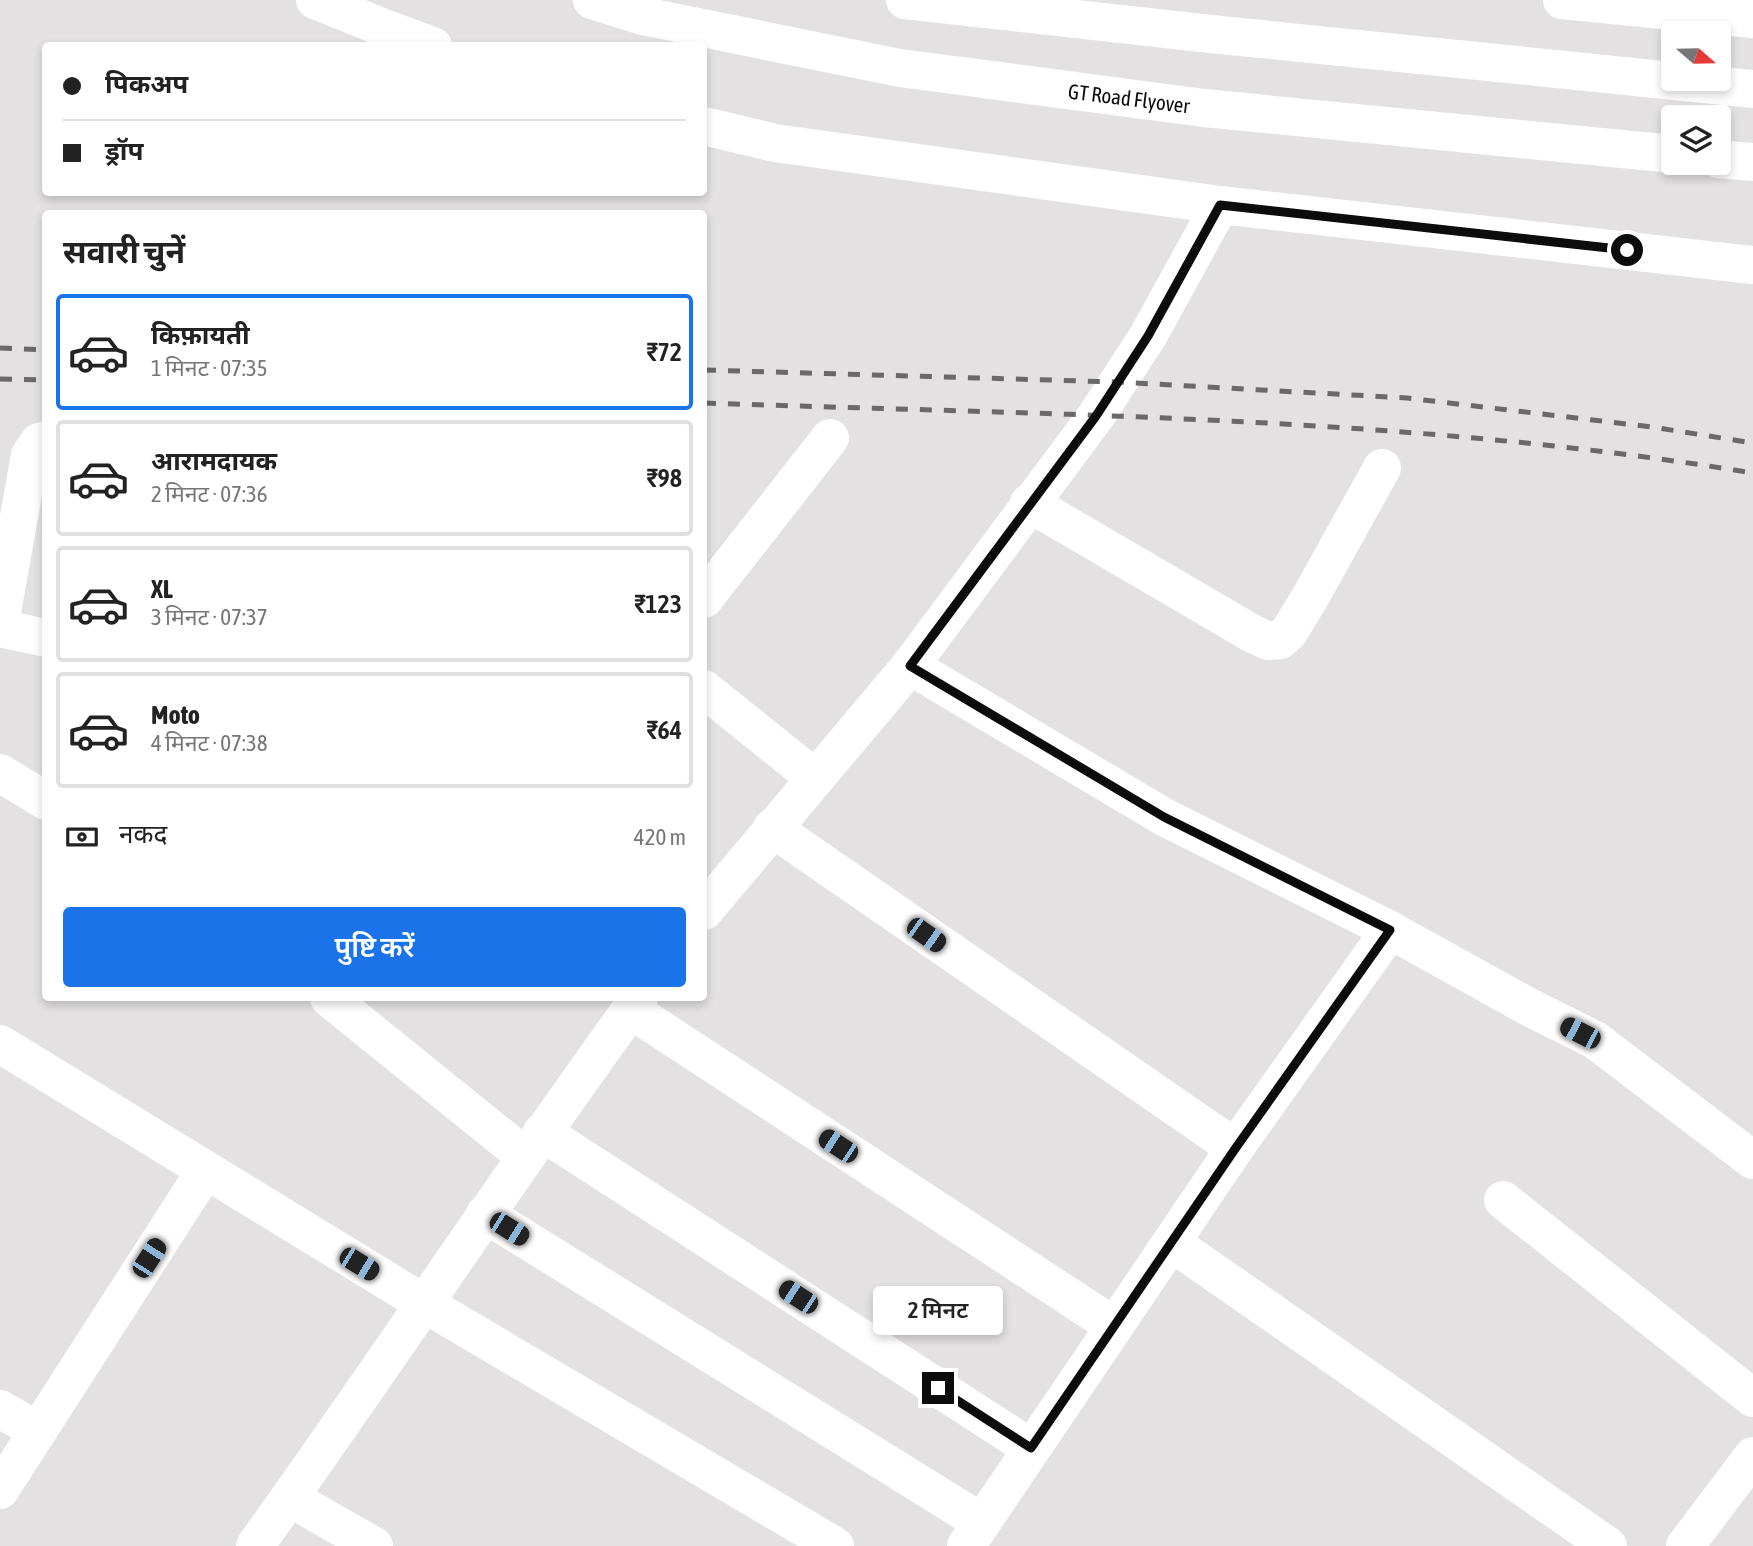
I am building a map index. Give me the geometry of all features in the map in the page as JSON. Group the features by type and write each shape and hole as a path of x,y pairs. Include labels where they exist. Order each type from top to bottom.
{"main road":[{"path":"316,0 421,42"},
{"name":"GT Road Flyover","path":"592,0 643,16 900,68 1203,108 1661,153"},
{"path":"905,0 1753,89"},
{"path":"1562,0 1753,19"},
{"path":"707,126 775,143 1220,205 1753,265"},
{"path":"1731,160 1753,162"},
{"path":"707,907 910,666 1096,416 1148,336 1220,205"},
{"path":"707,595 830,438"},
{"path":"0,623 30,455 38,442 42,441"},
{"path":"1030,503 1253,634 1269,641 1280,640 1289,632 1312,594 1382,468"},
{"path":"0,628 42,637"},
{"path":"910,666 1164,817 1390,930 1609,1049 1753,1160"},
{"path":"707,691 815,778"},
{"path":"0,773 42,799"},
{"path":"772,828 1235,1149"},
{"path":"485,1214 974,1534 1235,1149 1390,930"},
{"path":"334,1001 534,1144 1031,1448"},
{"path":"255,1546 534,1144 635,1004 1114,1326"},
{"path":"0,1044 425,1304 835,1546"},
{"path":"0,1490 205,1171"},
{"path":"1503,1200 1753,1398"},
{"path":"1172,1243 1608,1546"},
{"path":"0,1409 38,1431"},
{"path":"1685,1546 1753,1456"},
{"path":"290,1498 374,1546"}],"railway":[{"path":"0,348 42,350"},
{"path":"707,370 1117,382 1407,398 1652,427 1753,443"},
{"path":"0,379 42,380"},
{"path":"707,403 1098,415 1361,429 1623,454 1753,473"}],"route":[{"path":"938,1388 1031,1448 1235,1149 1390,930 1164,817 910,666 1096,416 1148,336 1220,205 1627,250"}]}
